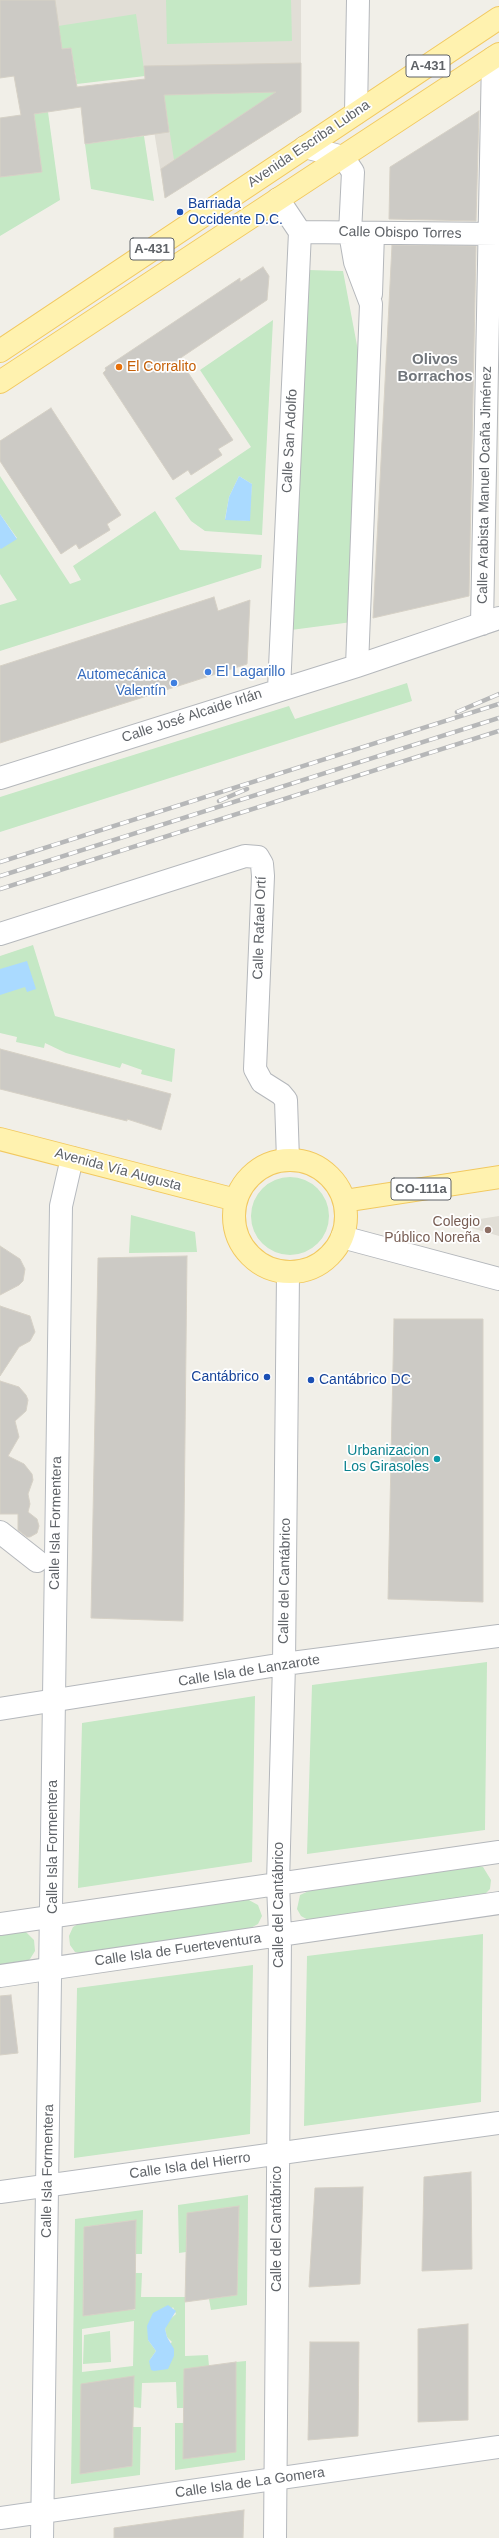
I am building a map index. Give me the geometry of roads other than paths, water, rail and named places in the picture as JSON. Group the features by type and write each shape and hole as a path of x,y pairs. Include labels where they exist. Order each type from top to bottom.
{"main road":[{"name":"Avenida Escriba Lubna","path":"0,351 499,18"},
{"name":"Avenida Escriba Lubna","path":"0,382 496,56"},
{"name":"Avenida Vía Augusta","path":"0,1139 236,1200"},
{"path":"288,1160 306,1163 323,1171 336,1184 344,1201 346,1219 342,1237 336,1249 321,1263 302,1271 288,1272 271,1269 256,1262 244,1249 236,1234 233,1217 236,1200 243,1185 255,1172 270,1164 288,1160"},
{"name":"CO-111a","path":"344,1201 499,1177"}],"street":[{"path":"356,113 358,0"},
{"name":"Calle Arabista Manuel Ocaña Jiménez","path":"490,621 496,56"},
{"path":"305,147 343,157 353,172 350,233 355,262 371,304"},
{"path":"278,200 300,232"},
{"name":"Calle Obispo Torres","path":"300,232 494,234"},
{"name":"Calle San Adolfo","path":"279,689 300,232"},
{"path":"357,666 373,233"},
{"name":"Calle José Alcaide Irlán","path":"0,778 279,689 357,666 490,621"},
{"name":"Calle Rafael Ortí","path":"0,934 245,856 258,857 262,864 263,876 255,1069 262,1082 281,1094 286,1100 288,1160"},
{"name":"Calle Isla Formentera","path":"42,2538 52,1968 54,1702 62,1206 72,1158"},
{"path":"342,1237 499,1278"},
{"name":"Calle del Cantábrico","path":"275,2538 280,1935 278,1883 284,1664 288,1272"},
{"path":"0,1532 37,1561"},
{"name":"Calle Isla de Lanzarote","path":"0,1709 54,1702 284,1664 499,1636"},
{"path":"0,1924 499,1852"},
{"name":"Calle Isla de Fuerteventura","path":"0,1976 499,1903"},
{"name":"Calle Isla del Hierro","path":"0,2192 499,2123"},
{"name":"Calle Isla de La Gomera","path":"0,2518 499,2447"}],"water":[{"path":"239,476 252,484 250,521 225,520 229,497"},
{"path":"0,514 17,539 1,549 0,548"},
{"path":"27,961 36,989 27,992 25,987 0,995 0,969"},
{"path":"168,2305 176,2311 165,2329 167,2337 174,2349 174,2356 168,2369 154,2371 151,2370 149,2361 156,2351 148,2340 147,2326 153,2313"}],"railway":[{"path":"457,712 499,694"},
{"path":"0,862 499,704"},
{"path":"0,876 499,718"},
{"path":"0,889 499,731"},
{"path":"219,801 247,789"}],"place":[{"name":"Barriada Occidente D.C.","path":"180,212"},
{"name":"El Corralito","path":"119,367"},
{"name":"El Lagarillo","path":"208,672"},
{"name":"Automecánica Valentín","path":"174,683"},
{"name":"Colegio Público Noreña","path":"488,1230"},
{"name":"Cantábrico","path":"267,1377"},
{"name":"Cantábrico DC","path":"311,1380"},
{"name":"Urbanizacion Los Girasoles","path":"437,1459"}],"district":[{"name":"Olivos Borrachos","path":"435,368"}]}
